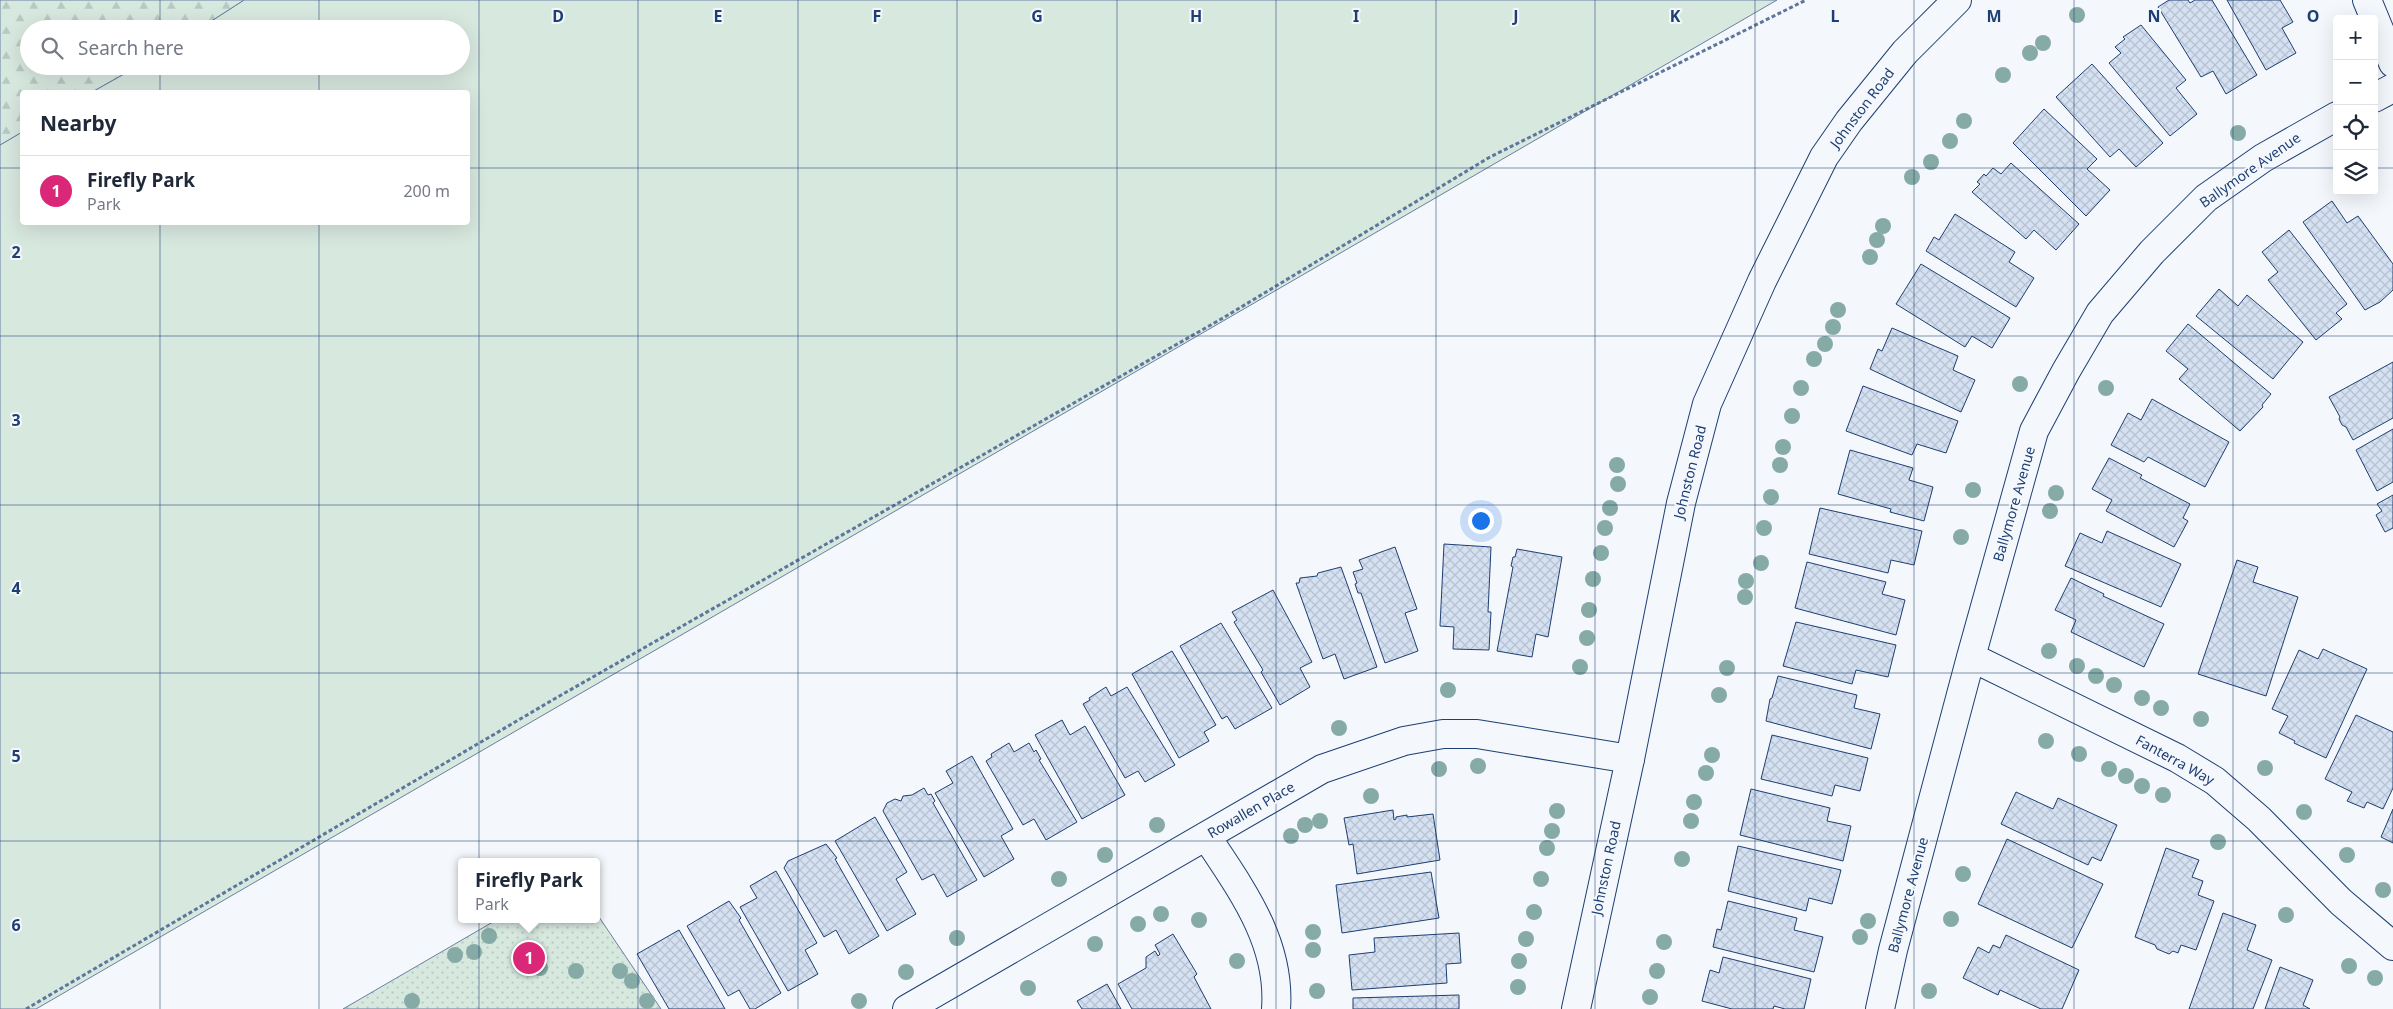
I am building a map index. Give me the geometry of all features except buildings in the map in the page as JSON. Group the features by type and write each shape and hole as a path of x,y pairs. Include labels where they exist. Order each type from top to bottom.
{"street":[{"name":"Johnston Road","path":"1576,1009 1630,759 1681,502 1707,404 1762,281 1824,157 1849,121 1905,52 1957,0"},
{"path":"2367,0 2393,63"},
{"path":"2378,96 2393,88"},
{"name":"Ballymore Avenue","path":"1880,1009 1893,950 2034,431 2066,371 2100,314 2152,252 2206,198 2263,158 2333,118"},
{"name":"Fanterra Way","path":"1971,658 2177,758 2215,781 2259,819 2341,902 2393,946"},
{"name":"Rowallen Place","path":"907,1009 1322,769 1404,741 1433,736 1477,734 1630,759"},
{"path":"1206,836 1255,912 1270,948 1277,998 1276,1009"}],"path":[{"path":"26,1009 556,698 1223,318 1490,157 1806,0"}],"green space":[{"path":"0,0 244,0 213,20 20,20 20,75 122,75 96,90 20,90 20,133 0,145"},
{"path":"244,0 1777,0 36,1009 0,1009 0,145 20,133 20,225 470,225 470,90 96,90 122,75 470,75 470,20 213,20"},
{"path":"600,918 661,1009 343,1009 491,923 600,923"}],"place":[{"name":"Firefly Park","path":"529,958"}]}
